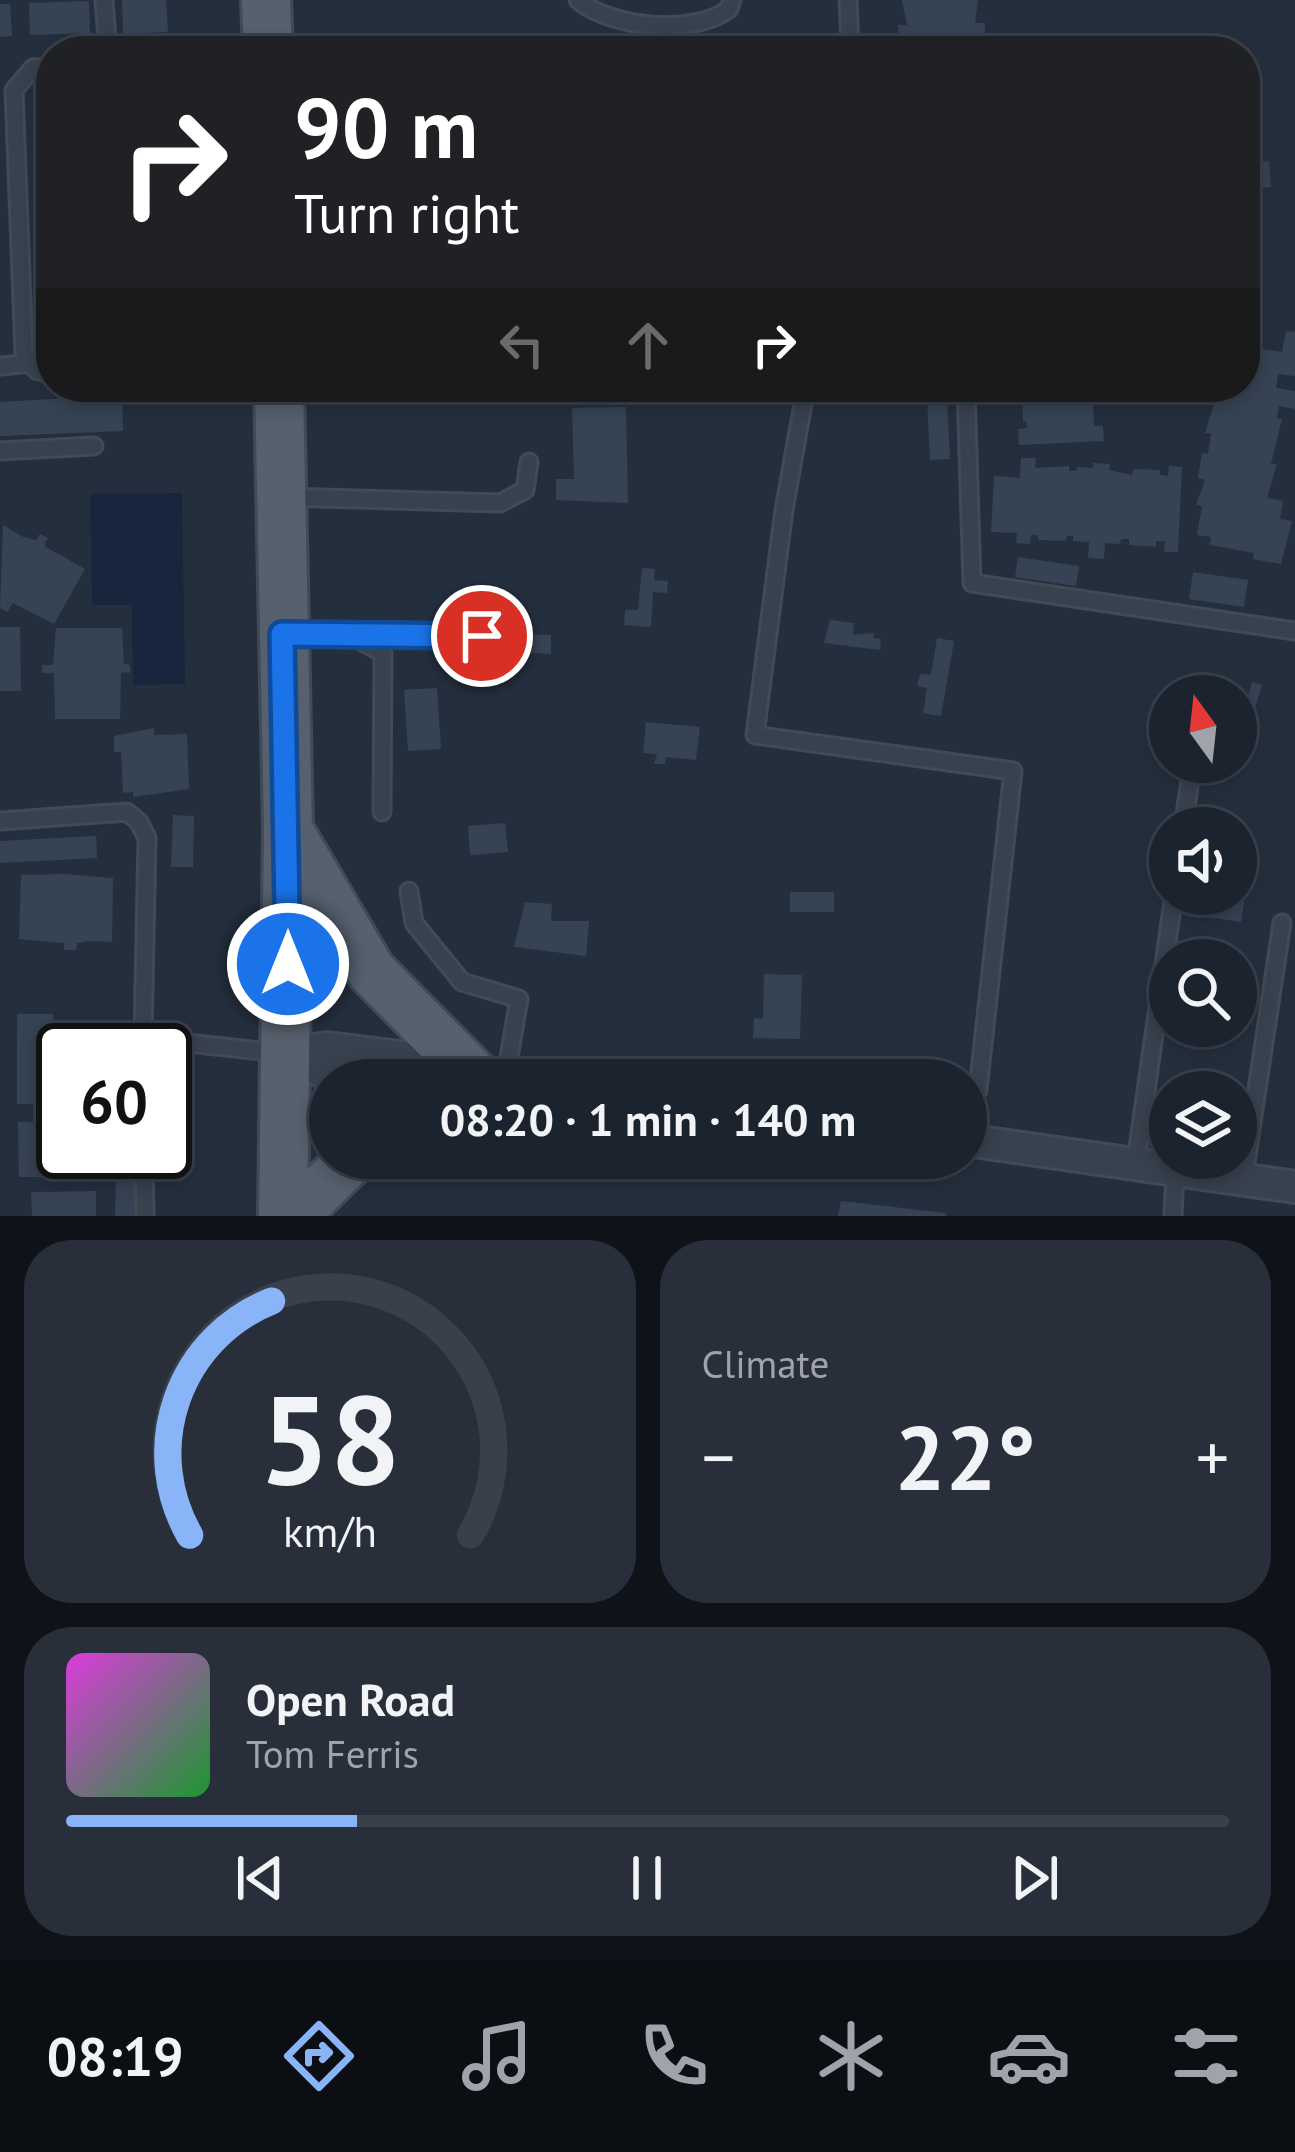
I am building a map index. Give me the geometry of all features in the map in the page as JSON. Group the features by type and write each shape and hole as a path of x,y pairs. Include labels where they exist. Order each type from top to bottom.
{"main road":[{"path":"266,0 267,36"},
{"path":"279,402 288,830 284,1216"},
{"path":"288,830 370,970 457,1059"},
{"path":"294,1216 332,1179"}],"street":[{"path":"288,1054 327,1048 410,1059"},
{"path":"288,1054 309,1065"},
{"path":"987,1143 1149,1164"},
{"path":"1257,1179 1295,1187"}],"lane":[{"path":"104,0 107,36"},
{"path":"578,0 610,19 699,26 728,9 732,0"},
{"path":"848,0 850,36"},
{"path":"36,68 14,90 24,354 36,366"},
{"path":"0,366 31,363"},
{"path":"803,402 754,735 1013,771 980,1059"},
{"path":"966,402 972,583 1295,631"},
{"path":"0,451 94,446"},
{"path":"281,497 500,503 525,490 529,462"},
{"path":"282,634 482,636"},
{"path":"353,637 383,653 382,812"},
{"path":"0,821 127,812 139,822 147,838 143,1023"},
{"path":"409,890 414,923 462,982 519,999 509,1059"},
{"path":"1136,1162 1171,915"},
{"path":"1257,1089 1282,923"},
{"path":"192,1047 288,1054"},
{"path":"145,1179 146,1216"},
{"path":"1173,1216 1175,1179"}],"water":[{"path":"182,493 185,684 133,685 132,605 92,605 90,494"}],"building":[{"path":"122,0 166,0 168,32 123,34"},
{"path":"902,0 978,0 975,23 985,23 985,36 899,36 898,25 907,25"},
{"path":"89,1 90,33 30,35 29,3"},
{"path":"0,4 10,4 12,36 0,37"},
{"path":"1269,161 1271,187 1260,188 1260,162"},
{"path":"1286,331 1295,332 1295,376 1278,374 1276,388 1295,391 1295,409 1279,406 1277,418 1282,419 1271,464 1277,464 1267,498 1283,501 1280,519 1292,521 1281,564 1253,559 1254,553 1210,545 1211,537 1197,535 1202,506 1196,505 1205,480 1198,478 1202,453 1208,454 1211,433 1205,433 1214,402 1260,402 1260,348 1282,352"},
{"path":"0,402 122,402 123,431 0,436"},
{"path":"927,402 947,402 950,459 930,460"},
{"path":"1022,402 1093,402 1094,426 1103,426 1104,441 1019,445 1018,429 1027,428"},
{"path":"626,407 628,503 556,500 556,479 574,479 572,408"},
{"path":"1021,458 1036,458 1035,468 1069,466 1069,471 1077,471 1077,467 1093,468 1093,463 1110,464 1109,470 1132,475 1133,469 1160,470 1160,475 1168,476 1169,466 1182,467 1178,552 1164,552 1165,541 1156,541 1156,547 1129,545 1129,539 1121,539 1120,544 1105,543 1104,559 1088,558 1089,542 1073,541 1073,536 1066,541 1038,540 1038,535 1031,535 1030,544 1016,543 1017,533 991,532 994,476 1020,478"},
{"path":"3,525 23,537 36,540 40,534 48,538 44,546 85,569 54,624 13,603 7,612 0,608"},
{"path":"1018,557 1079,566 1076,586 1015,577"},
{"path":"642,568 655,569 654,580 668,581 667,593 653,592 651,627 624,625 625,610 638,610"},
{"path":"1193,572 1248,580 1244,607 1189,599"},
{"path":"830,620 854,623 853,635 874,633 873,638 881,639 880,650 824,643"},
{"path":"0,627 20,627 21,691 0,691"},
{"path":"56,628 122,628 124,664 130,665 130,673 121,672 120,719 55,719 54,673 42,673 42,665 53,665"},
{"path":"528,634 551,635 551,654 527,653"},
{"path":"937,638 954,641 941,716 923,713 927,688 917,686 920,674 931,675"},
{"path":"437,688 441,749 408,751 404,690"},
{"path":"646,722 700,727 696,760 666,757 665,764 654,764 657,754 643,753"},
{"path":"154,728 154,735 187,734 189,789 133,797 133,792 123,793 121,752 114,752 114,736"},
{"path":"173,815 194,816 193,867 171,867"},
{"path":"505,823 508,852 470,855 468,826"},
{"path":"96,836 97,858 0,863 0,841"},
{"path":"21,875 113,878 112,942 88,941 77,943 76,950 64,950 64,943 19,939"},
{"path":"790,892 834,892 834,912 790,912"},
{"path":"525,902 552,904 551,921 589,921 586,956 514,947"},
{"path":"1207,915 1242,915 1241,922"},
{"path":"764,974 802,975 800,1039 753,1038 754,1018 763,1019"},
{"path":"17,1014 53,1014 53,1023 36,1023 36,1104 17,1104"},
{"path":"18,1122 36,1122 36,1177 19,1177"},
{"path":"116,1179 137,1179 136,1216 115,1216"},
{"path":"96,1191 96,1216 32,1216 31,1192"},
{"path":"841,1201 946,1213 946,1216 838,1216"}],"route":[{"path":"288,964 282,634 482,636"}]}
